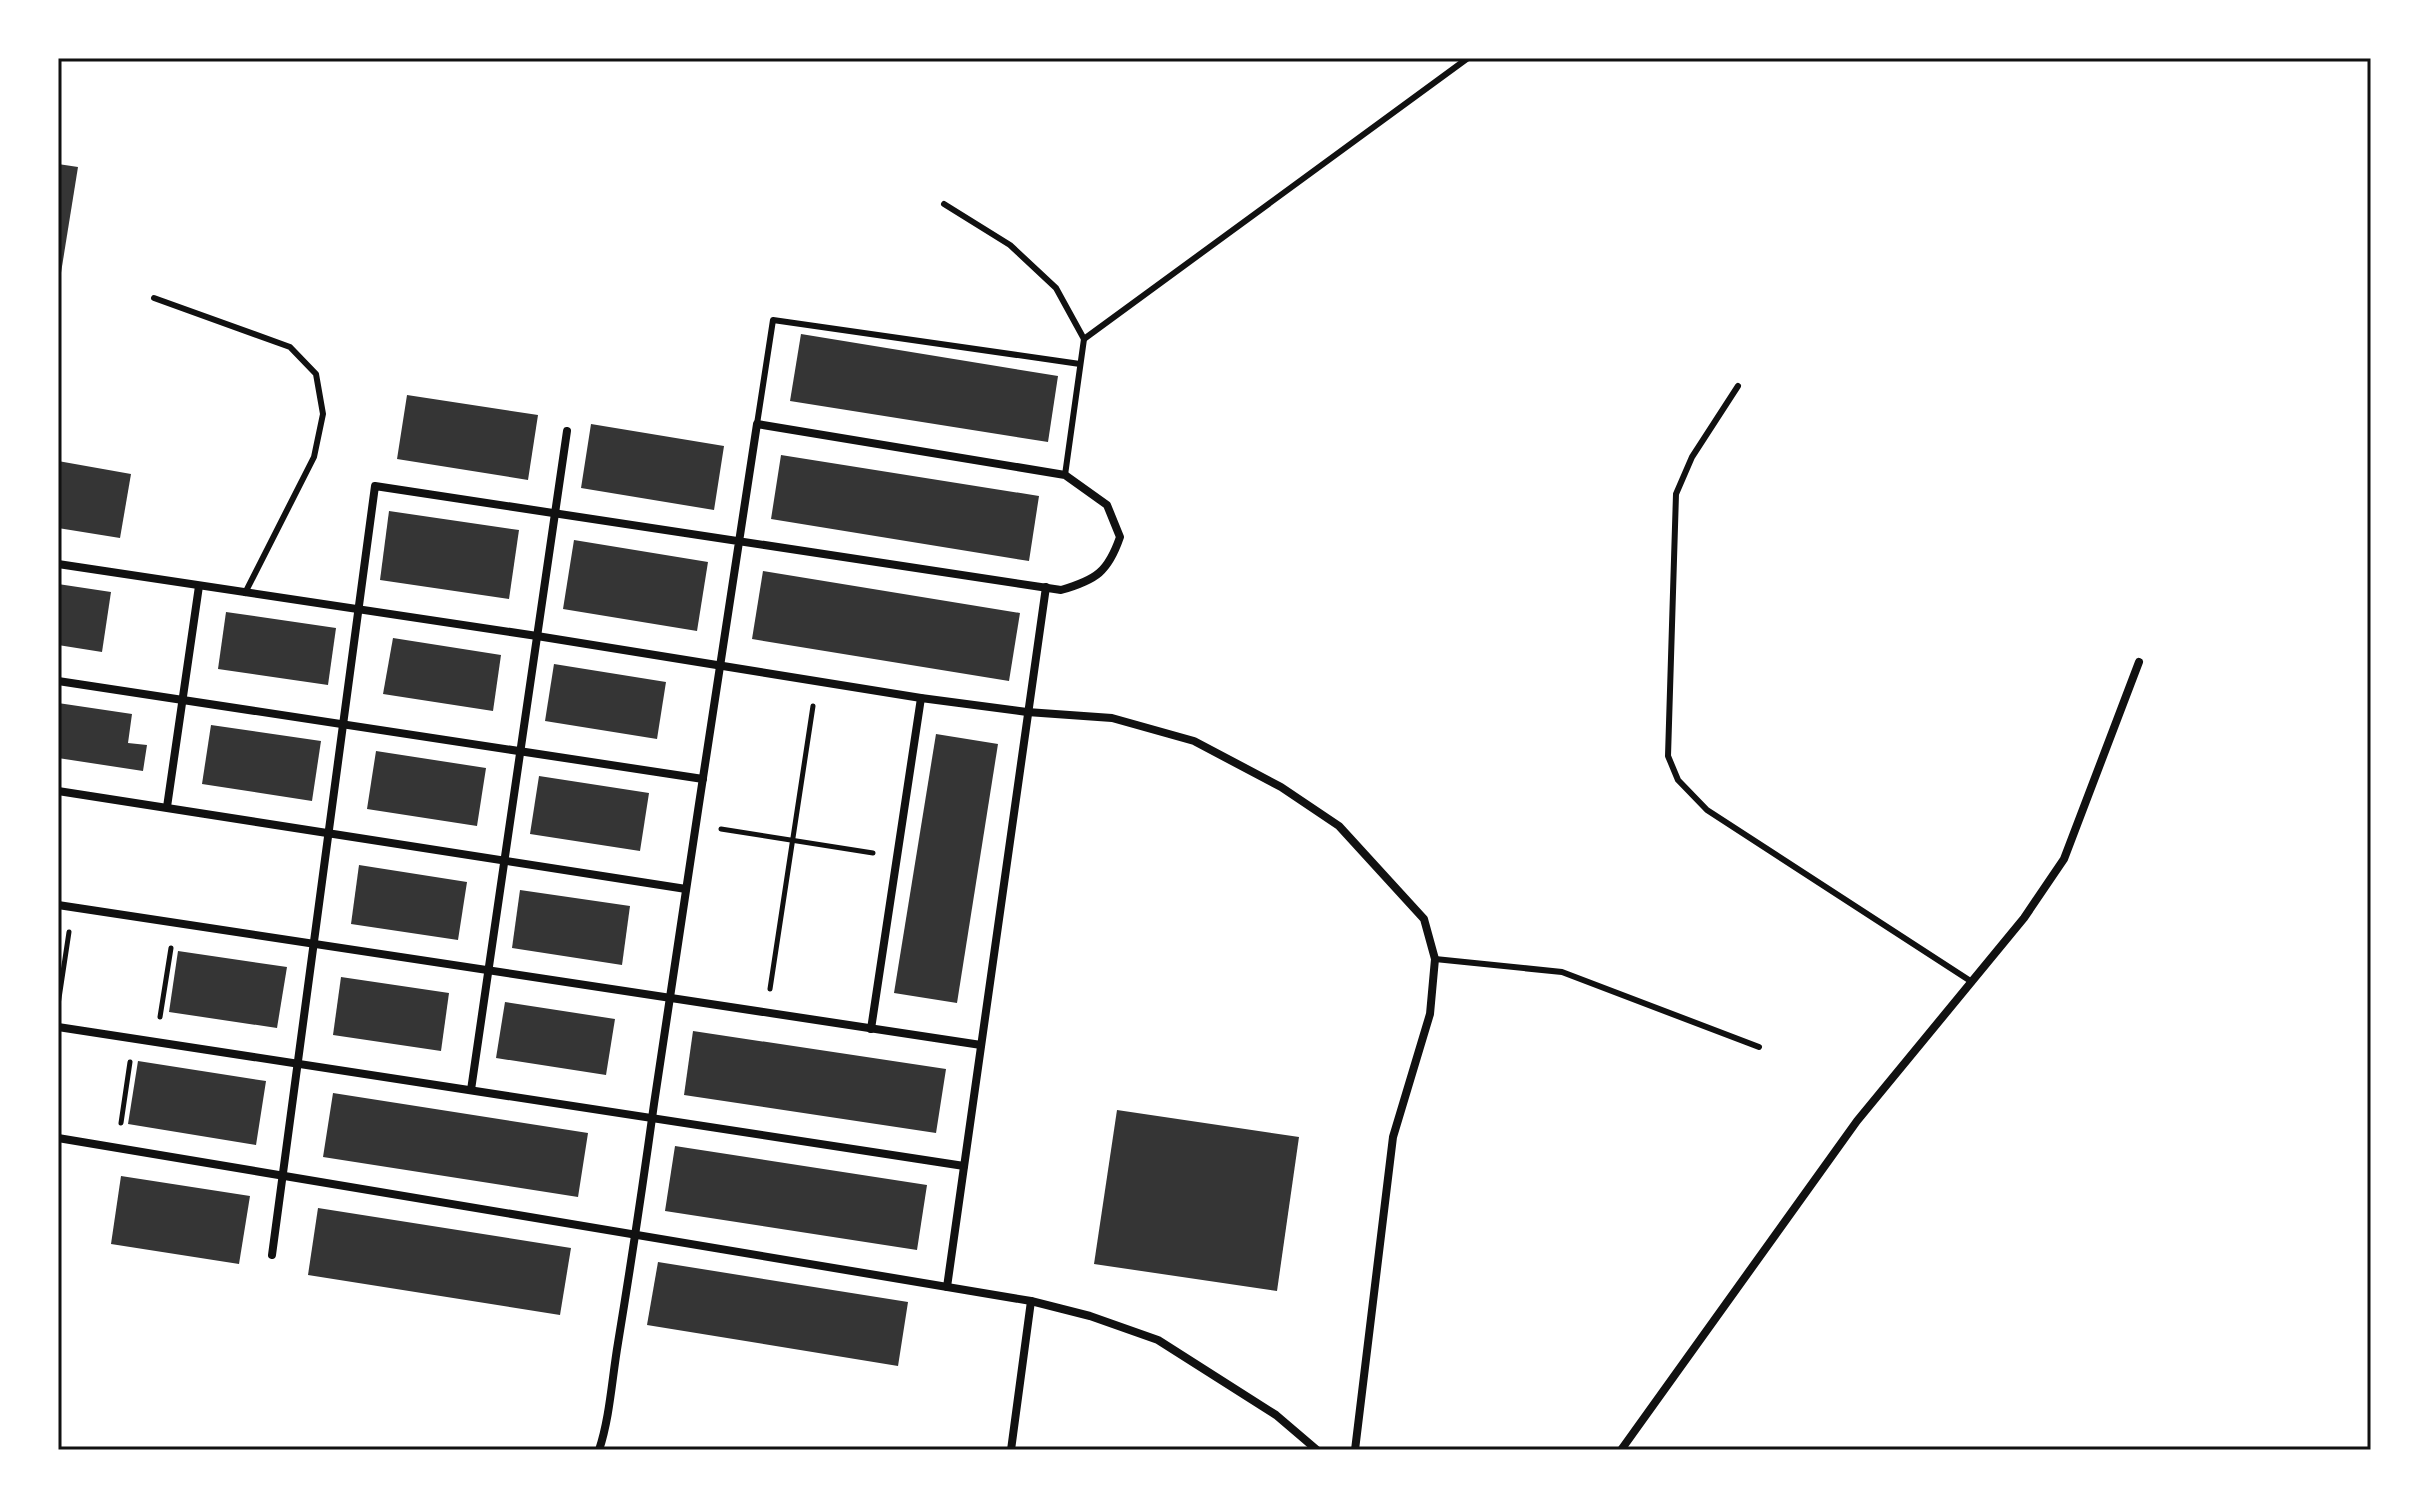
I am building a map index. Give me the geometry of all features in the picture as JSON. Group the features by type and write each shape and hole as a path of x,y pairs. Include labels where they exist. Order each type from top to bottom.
{"street":[{"path":"272,1255 375,486 555,512 739,542 1061,590 1090,582 1112,560 1120,537 1107,505 1065,475 757,424 739,542 696,825 669,999 635,1234 599,1450"},
{"path":"471,1090 567,431"},
{"path":"58,564 921,698 1027,712 1112,718 1194,741 1281,787 1339,826 1424,919 1435,959 1430,1014 1393,1137 1355,1450"},
{"path":"167,807 199,586"},
{"path":"947,1287 1046,587"},
{"path":"1621,1450 1857,1121 2024,918 2064,859 2139,662"},
{"path":"58,681 703,779"},
{"path":"871,1029 921,698"},
{"path":"58,791 686,889"},
{"path":"58,905 981,1045"},
{"path":"58,1027 964,1166"},
{"path":"58,1138 1031,1301 1090,1316 1158,1340 1276,1415 1317,1450"},
{"path":"1011,1450 1031,1301"}],"lane":[{"path":"1084,339 1468,58"},
{"path":"944,204 1010,245 1056,288 1084,339 1065,475"},
{"path":"154,298 290,347 316,374 323,414 314,457 245,593"},
{"path":"757,424 773,320 1080,364"},
{"path":"1738,386 1692,457 1676,494 1668,756 1678,780 1707,810 1972,982"},
{"path":"1435,959 1562,972 1759,1047"}],"path":[{"path":"766,1013 817,681"},
{"path":"696,825 897,856"},
{"path":"58,1007 73,907"},
{"path":"156,1042 175,922"},
{"path":"117,1148 134,1038"}],"building":[{"path":"58,164 78,167 60,279 58,279"},
{"path":"801,334 1058,376 1048,442 790,401"},
{"path":"407,395 538,415 528,480 397,459"},
{"path":"591,424 724,446 714,510 581,488"},
{"path":"781,455 1039,496 1029,561 771,519"},
{"path":"58,461 131,474 120,538 58,528"},
{"path":"389,511 519,530 509,599 380,580"},
{"path":"574,540 708,562 697,631 563,609"},
{"path":"763,571 1020,613 1009,681 752,639"},
{"path":"58,584 111,592 102,652 58,645"},
{"path":"226,612 336,628 328,685 218,669"},
{"path":"393,638 501,655 493,711 383,694"},
{"path":"554,664 666,682 657,739 545,721"},
{"path":"58,703 132,714 128,743 147,745 143,771 58,758"},
{"path":"211,725 321,741 312,801 202,784"},
{"path":"936,734 998,744 957,1003 894,993"},
{"path":"376,751 486,768 477,826 367,809"},
{"path":"539,776 649,793 640,851 530,834"},
{"path":"359,865 467,882 458,940 351,924"},
{"path":"520,890 630,906 622,965 512,948"},
{"path":"178,951 287,967 277,1028 169,1012"},
{"path":"341,977 449,993 441,1051 333,1035"},
{"path":"505,1002 615,1019 606,1075 496,1058"},
{"path":"693,1031 946,1069 936,1133 684,1095"},
{"path":"138,1061 266,1081 256,1145 128,1124"},
{"path":"333,1093 588,1133 578,1197 323,1157"},
{"path":"1117,1110 1299,1137 1277,1291 1094,1264"},
{"path":"675,1146 927,1185 917,1250 665,1211"},
{"path":"121,1176 250,1196 239,1264 111,1244"},
{"path":"318,1208 571,1248 560,1315 308,1275"},
{"path":"658,1262 908,1302 898,1366 647,1325"}]}
